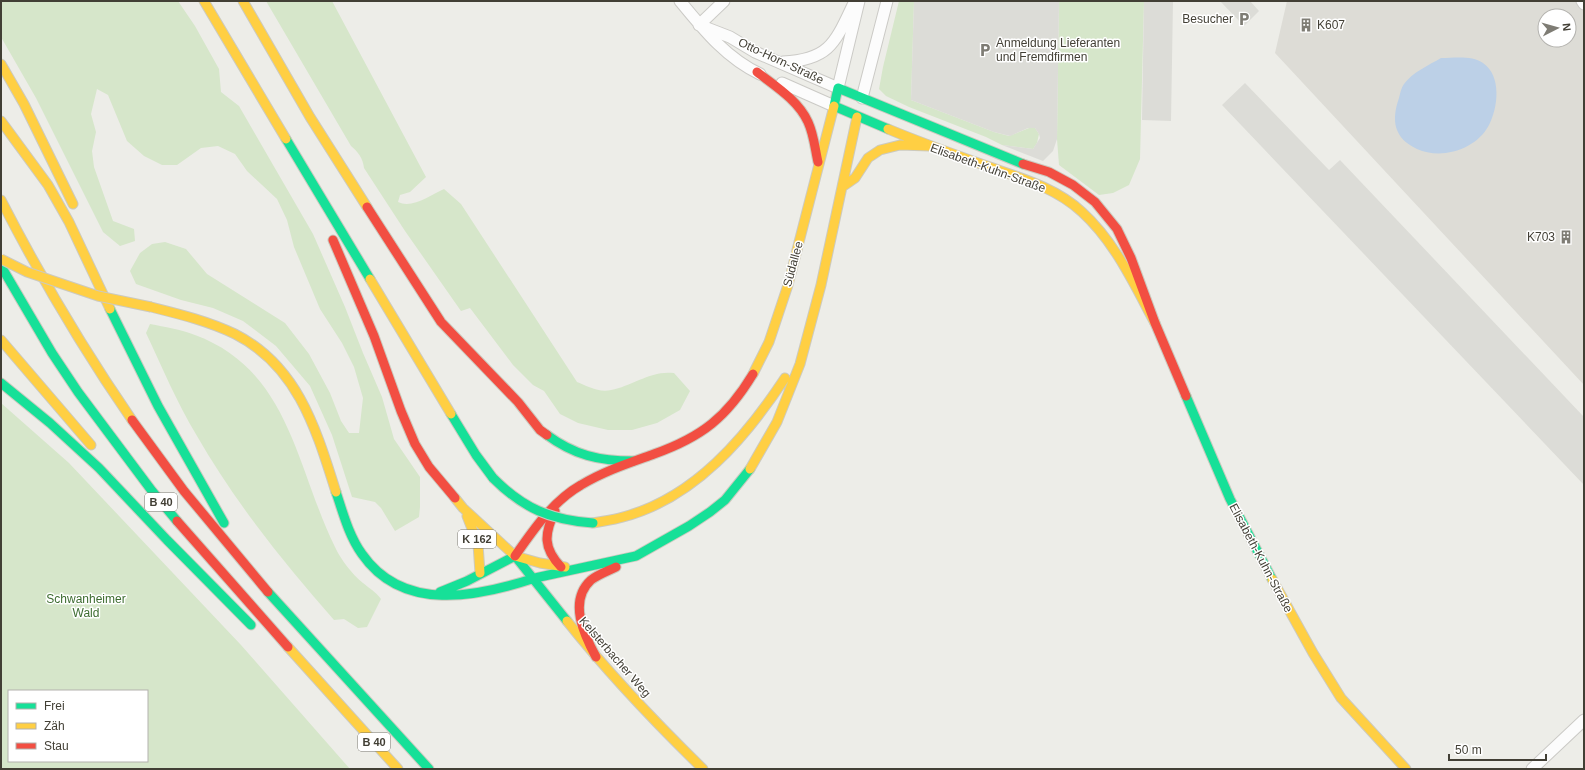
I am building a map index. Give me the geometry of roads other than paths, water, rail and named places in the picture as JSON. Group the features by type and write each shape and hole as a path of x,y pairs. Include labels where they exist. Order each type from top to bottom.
{"main road":[{"path":"204,1 476,455 493,478 510,494 525,505 543,515 562,520 593,523 623,518 656,505 683,489 708,471 730,451 756,420 789,371 807,337"},
{"path":"243,1 310,117 441,322 518,402 540,430 555,441 585,456 617,461 633,461"},
{"path":"1,64 24,104 73,205 80,244"},
{"path":"756,72 784,93 806,117 811,130 819,166"},
{"name":"Südallee","path":"633,461 671,449 711,425 726,411 753,376 763,356 780,310 819,166 838,88"},
{"name":"Otto-Horn-Straße","path":"838,88 862,98"},
{"path":"596,657 580,624 579,611 581,594 586,585 595,578 682,530 725,500 749,471 777,422 800,364 821,285 862,98"},
{"name":"Elisabeth-Kuhn-Straße","path":"862,98 1022,164 1049,172 1073,185 1095,202 1117,229 1133,264 1155,323 1230,499 1255,548 1313,653 1341,698 1406,769"},
{"name":"Elisabeth-Kuhn-Straße","path":"834,106 929,146 1031,182 1058,193 1072,202 1100,229 1121,261 1155,323"},
{"path":"1,121 48,185 80,244 133,357 158,406 255,577"},
{"path":"842,188 855,177 860,168 874,152 891,146 929,146"},
{"path":"296,155 350,277 415,444 429,467 463,508"},
{"name":"B 40","path":"1,200 52,296 152,449 255,577 429,769"},
{"path":"1,259 27,272 98,296 151,306 214,324 232,331 262,350 278,366 295,389 305,407 350,535 362,557 373,569 392,583 408,590 447,596 474,594 515,585 534,578 578,568 617,562 636,556"},
{"name":"B 40","path":"1,266 48,347 78,392 152,491 215,565 398,769"},
{"name":"B 40","path":"1,340 102,457 192,565 257,631"},
{"path":"1,383 50,423 89,458 192,565"},
{"path":"434,594 450,588 515,556 536,527 569,493 580,485 594,478 633,461"},
{"path":"559,504 549,521 546,535 553,560 561,567"},
{"name":"Kelsterbacher Weg","path":"463,508 515,556 596,657 641,707 703,769"},
{"name":"K 162","path":"463,508 475,532 478,542 481,560 480,573"},
{"path":"515,556 561,567 578,568"},
{"name":"B 40","path":"292,665 350,715"}],"street":[{"name":"Otto-Horn-Straße","path":"680,1 721,48 740,62 756,72 834,106"},
{"path":"700,25 724,1"},
{"path":"778,62 807,60 828,50 838,35 855,1"},
{"name":"Südallee","path":"838,88 859,1"},
{"path":"862,98 887,1"},
{"name":"Otto-Horn-Straße","path":"700,25 730,37 756,52 838,88"},
{"path":"1532,769 1584,720"}],"water":[{"path":"1441,58 1468,58 1479,60 1483,63 1489,69 1496,84 1495,110 1489,125 1476,141 1447,153 1426,152 1409,145 1403,140 1396,128 1395,114 1404,84 1416,72"}],"place":[{"name":"Besucher","path":"1244,19"},
{"name":"K607","path":"1306,25"},
{"name":"Anmeldung Lieferanten und Fremdfirmen","path":"985,50"},
{"name":"K703","path":"1566,237"}],"park label":[{"name":"Schwanheimer Wald","path":"86,606"}]}
